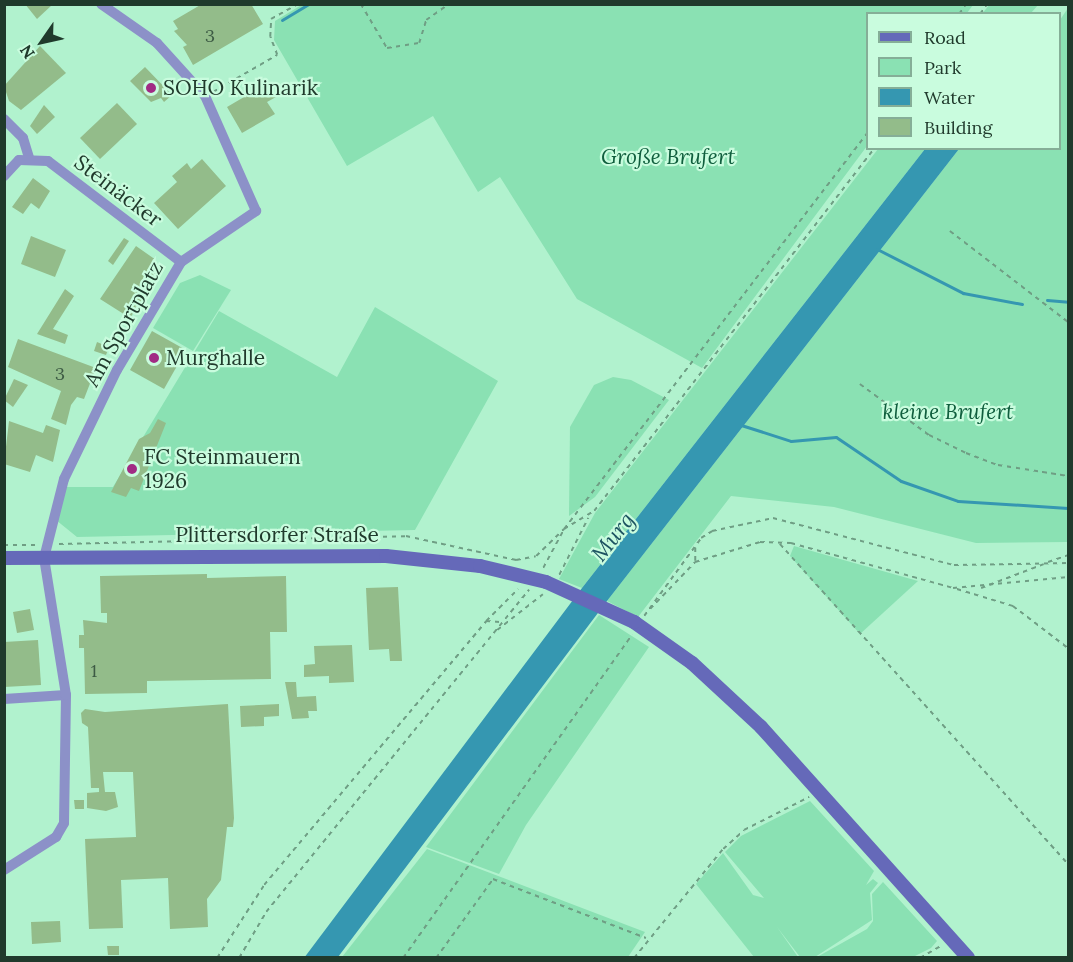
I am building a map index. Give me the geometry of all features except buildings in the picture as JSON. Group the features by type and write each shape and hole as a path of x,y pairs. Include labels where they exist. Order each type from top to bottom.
{"main road":[{"name":"Plittersdorfer Straße","path":"4,558 45,551 386,556 469,564 541,579 634,627 692,663 761,727 968,957"}],"street":[{"path":"100,4 157,43 205,96"},
{"name":"Am Sportplatz","path":"45,551 64,479 117,370 181,262 256,211 205,96"},
{"path":"4,119 23,138 29,158 19,160 4,176"},
{"name":"Steinäcker","path":"29,158 48,161 181,262"},
{"path":"4,870 42,848 56,837 64,823 66,695 45,551"},
{"path":"4,699 66,695"}],"path":[{"path":"205,96 277,55 270,37 271,19 298,4"},
{"path":"361,4 387,48 419,43 426,21 449,4"},
{"path":"239,957 266,912 496,631 500,622 541,579 544,564 564,529 866,133"},
{"path":"4,545 45,551 406,536 528,560 564,529 594,511 873,150"},
{"path":"950,231 1068,322"},
{"path":"860,384 929,435 966,453 998,465 1068,476"},
{"path":"1068,563 954,565 773,518 712,531 695,547 647,612 695,562 733,547 779,543 1013,606 1068,648"},
{"path":"779,543 1068,864"},
{"path":"695,547 695,562"},
{"path":"980,588 1068,555"},
{"path":"953,588 980,588 1068,577"},
{"path":"217,957 264,885 486,621 510,600"},
{"path":"486,621 500,622"},
{"path":"404,957 634,627"},
{"path":"633,957 646,938 744,830 811,796"},
{"path":"436,957 493,879 646,938"},
{"path":"920,957 938,947"}],"green space":[{"name":"Große Brufert","path":"303,4 973,4 968,12 866,12 866,147 702,368 577,299 500,177 478,192 433,116 347,166 274,40 275,21"},
{"path":"989,5 1038,5 1032,12 984,12"},
{"name":"kleine Brufert","path":"1068,8 1068,542 976,543 834,507 731,496 638,617 607,601 958,150 1061,150 1061,18"},
{"path":"877,150 924,150 582,588 559,579 595,513"},
{"path":"200,275 231,290 193,351 153,328 180,283"},
{"path":"375,307 498,381 415,530 77,537 56,520 66,487 113,487 219,311 337,377"},
{"path":"613,377 631,380 669,400 595,497 569,516 570,427 594,385"},
{"path":"794,546 918,581 860,634 790,556"},
{"path":"599,615 649,647 526,825 499,874 426,847"},
{"path":"810,801 874,871 866,885 873,879 878,883 870,893 872,920 815,957 800,957 777,927 798,957 754,957 696,884 723,853 753,895 764,898 725,852 741,836"},
{"path":"427,849 645,932 628,957 342,957"},
{"path":"883,882 937,941 931,948 913,957 817,957 867,929 873,921 872,894"}],"water":[{"path":"924,150 958,150 607,601 338,957 304,958 582,588"}],"waterway":[{"path":"282,20 309,4"},
{"path":"877,249 963,293 1022,304"},
{"path":"1047,300 1068,302"},
{"path":"741,425 791,441 836,437 901,481 958,501 1068,508"}],"place":[{"name":"SOHO Kulinarik","path":"151,88"},
{"name":"Murghalle","path":"154,358"},
{"name":"FC Steinmauern 1926","path":"132,469"}],"water label":[{"name":"Murg","path":"613,537"}]}
